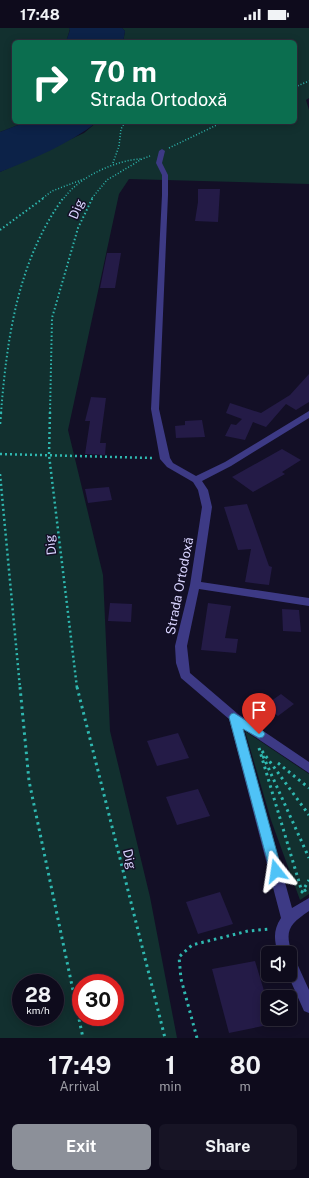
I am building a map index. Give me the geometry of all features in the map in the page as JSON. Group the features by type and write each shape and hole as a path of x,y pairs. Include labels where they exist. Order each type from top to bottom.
{"street":[{"path":"162,151 159,163 165,175 165,195 155,409 165,459 170,465 196,480 228,464 309,414"},
{"name":"Strada Ortodoxă","path":"196,480 203,490 207,507 195,585 182,646 182,663 185,675 234,717 309,768"},
{"path":"195,585 309,602"},
{"path":"234,717 285,922 281,943 282,946"},
{"path":"285,922 309,904"},
{"path":"297,979 309,1006"}],"path":[{"path":"297,87 309,81"},
{"path":"113,164 124,124"},
{"name":"Dig","path":"165,1038 78,694 50,454 52,318 78,228 91,199 107,180 142,159 219,124"},
{"path":"0,424 4,364 18,289 44,228 70,190 113,164 126,160 142,159"},
{"path":"0,230 52,191 89,178"},
{"path":"0,454 50,454 165,459"},
{"path":"0,474 29,781 83,1038"},
{"path":"259,747 309,788"},
{"path":"259,747 309,815"},
{"path":"259,747 309,858"},
{"path":"259,747 302,892 309,880"},
{"path":"197,1038 181,979 179,957 192,945 285,922"}],"green space":[{"path":"0,28 69,28 67,40 12,40 12,124 21,124 0,132"},
{"path":"122,28 309,28 309,98 306,100 309,110 309,184 129,179 119,194 68,430 103,575 110,731 150,897 177,1038 0,1038 0,172 84,133 95,124 297,124 297,40 123,40 125,31"},
{"path":"245,731 309,774 309,894 300,900 271,820"}],"water":[{"path":"69,28 122,28 125,31 123,40 67,40 70,30"},
{"path":"21,124 94,124 63,144 0,172 0,132"}],"building":[{"path":"198,189 220,189 218,222 195,221 198,202"},
{"path":"107,253 121,253 115,288 100,288"},
{"path":"309,374 309,402 296,410 286,404 266,427 253,422 245,440 225,436 231,424 236,425 242,419 226,413 230,403 261,413 290,395"},
{"path":"91,397 106,398 100,443 106,443 105,455 85,454 90,421 85,421"},
{"path":"202,420 205,437 176,438 175,426 185,425 185,421"},
{"path":"282,449 301,460 282,472 285,474 253,492 232,477"},
{"path":"109,487 112,500 88,503 85,489"},
{"path":"247,504 269,566 272,567 269,585 245,582 251,549 238,550 224,507"},
{"path":"110,603 132,604 131,622 108,621"},
{"path":"208,603 231,606 225,638 238,639 236,653 201,650"},
{"path":"282,609 299,610 301,632 283,631"},
{"path":"281,694 294,704 278,716 264,706"},
{"path":"178,733 189,758 157,766 147,741"},
{"path":"198,789 210,816 177,825 166,797"},
{"path":"220,892 233,924 198,934 186,902"},
{"path":"255,961 264,990 261,990 261,1026 263,1026 229,1033 212,969"}],"route":[{"path":"259,734 234,717 276,871"}]}
